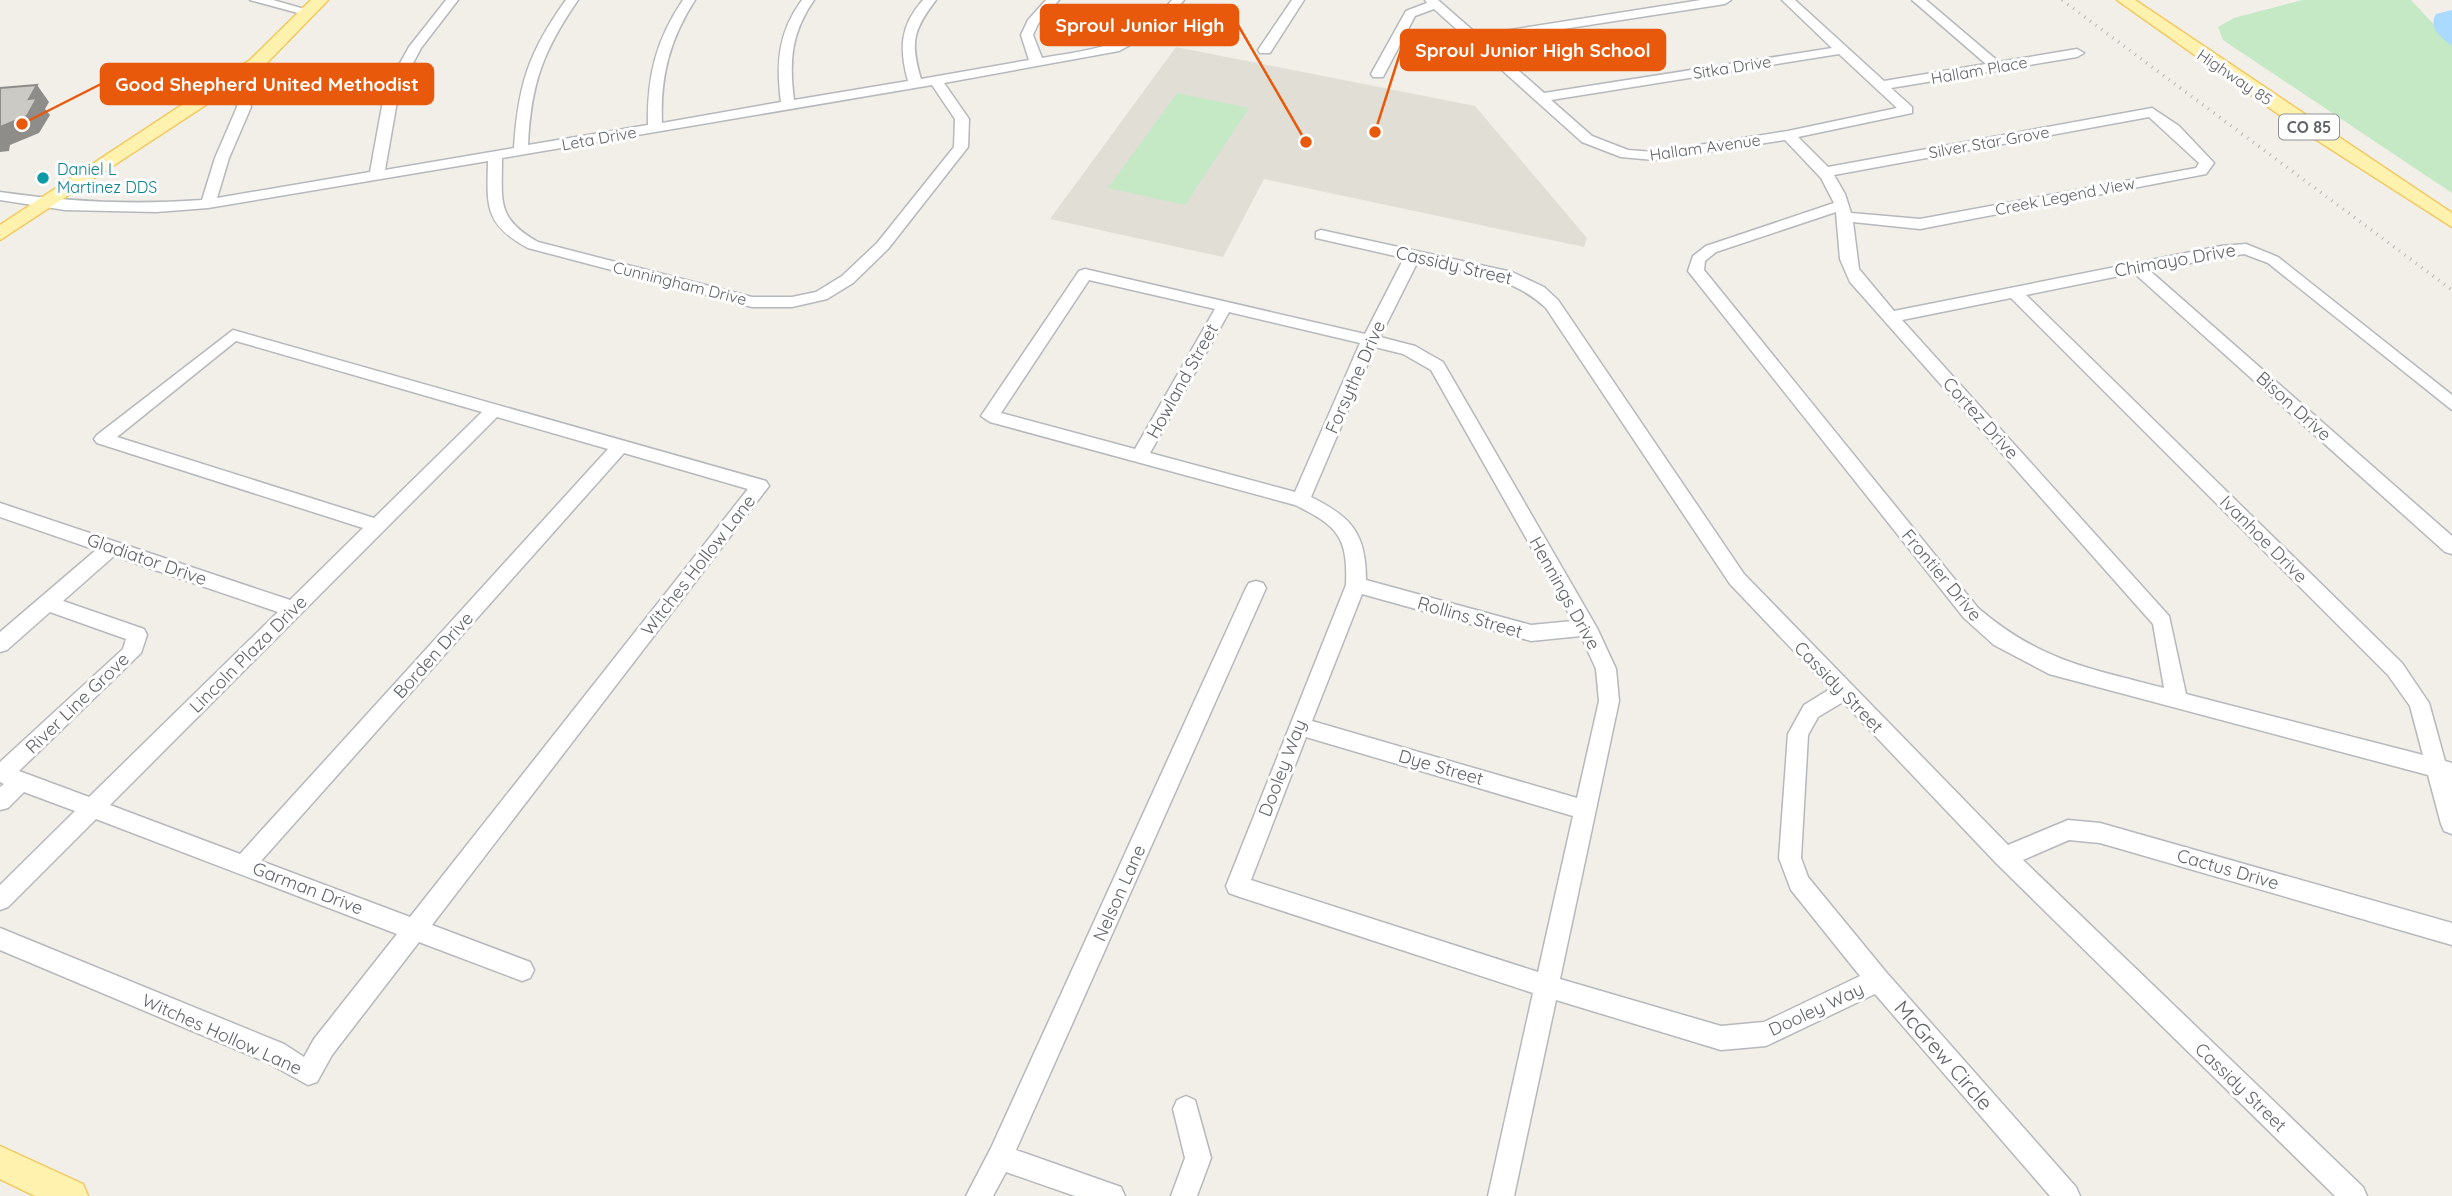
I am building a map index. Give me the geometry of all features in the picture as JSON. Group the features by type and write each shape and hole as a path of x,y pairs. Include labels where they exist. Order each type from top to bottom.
{"main road":[{"name":"Highway 85","path":"2125,0 2261,95 2452,220"},
{"path":"0,234 267,55 314,6"},
{"path":"0,1162 71,1196"}],"street":[{"path":"256,0 314,6"},
{"path":"376,177 392,90 415,47 452,0"},
{"path":"521,151 523,94 530,67 553,25 572,0"},
{"path":"655,129 654,83 658,56 670,28 689,0"},
{"path":"788,106 781,59 790,26 808,0"},
{"path":"915,84 906,52 906,40 919,12 930,0"},
{"path":"1037,63 1027,35 1032,23 1053,0"},
{"name":"Leta Drive","path":"0,196 44,205 148,208 208,204 376,177 1101,52 1142,38 1158,26 1178,0"},
{"path":"1265,50 1298,0"},
{"path":"1475,39 1725,0"},
{"path":"1788,0 1881,86"},
{"path":"1918,0 1996,66"},
{"path":"1378,74 1410,14 1433,2"},
{"name":"Hallam Avenue","path":"1433,2 1587,139 1626,155 1654,156 1788,135 1907,110 1881,86"},
{"name":"Sitka Drive","path":"1539,98 1841,50"},
{"name":"Hallam Place","path":"1881,86 2077,53"},
{"name":"Cunningham Drive","path":"495,156 496,215 501,226 533,245 752,302 781,304 805,300 829,293 862,269 961,148 966,134 965,123 960,110 936,81"},
{"path":"208,204 222,158 244,107 241,96 219,89"},
{"name":"Silver Star Grove","path":"1825,172 2152,112"},
{"name":"Creek Legend View","path":"1842,211 1888,224 1920,224 2206,167 2207,163 2174,129 2152,112"},
{"name":"Cortez Drive","path":"1788,135 1825,172 1842,211 1846,261 1856,279 2162,621 2177,701"},
{"name":"Frontier Drive","path":"1842,211 1711,249 1698,259 1696,271 1971,613 2001,639 2056,668 2445,770"},
{"name":"Cassidy Street","path":"1321,235 1506,275 1530,286 1552,304 1737,579 1843,692 2005,857 2354,1196"},
{"name":"Chimayo Drive","path":"1890,317 2135,265 2246,249 2273,260 2452,404"},
{"name":"Forsythe Drive","path":"1301,500 1370,340 1413,256"},
{"name":"Bison Drive","path":"2135,265 2452,547"},
{"name":"Hennings Drive","path":"1085,274 1409,350 1437,366 1587,628 1606,669 1609,701 1583,809 1501,1196"},
{"name":"Dooley Way","path":"1085,274 990,416 1301,500 1333,515 1351,536 1358,556 1356,585 1237,886 1546,986 1721,1038 1766,1034 1878,980"},
{"name":"Ivanhoe Drive","path":"2014,292 2395,669 2419,703 2445,770 2452,824"},
{"name":"Howland Street","path":"1140,455 1224,307"},
{"name":"Witches Hollow Lane","path":"0,939 275,1053 308,1073 323,1046 760,486 233,335 103,439 377,526"},
{"name":"Lincoln Plaza Drive","path":"0,900 495,409"},
{"name":"Borden Drive","path":"245,864 621,446"},
{"name":"Gladiator Drive","path":"0,510 293,609"},
{"path":"0,644 112,547"},
{"name":"Rollins Street","path":"1356,585 1531,634 1587,628"},
{"name":"Nelson Lane","path":"979,1196 1000,1157 1256,588"},
{"name":"River Line Grove","path":"7,776 131,653 137,635 48,603"},
{"name":"McGrew Circle","path":"1843,692 1811,711 1798,734 1790,858 1799,883 1878,980 2067,1196"},
{"name":"Dye Street","path":"1299,726 1583,809"},
{"path":"0,801 7,776"},
{"name":"Garman Drive","path":"7,776 522,970"},
{"name":"Cactus Drive","path":"2005,857 2068,830 2100,833 2452,934"},
{"path":"1184,1196 1198,1157 1186,1109"},
{"path":"1000,1157 1112,1196"}],"shaded area":[{"path":"1176,47 1475,106 1587,238 1584,247 1264,179 1223,257 1050,219"}],"green space":[{"path":"2302,0 2411,0 2452,44 2452,193 2223,40 2218,27 2234,18"},
{"path":"1177,93 1249,108 1185,205 1108,188"}],"water":[{"path":"2452,10 2452,46 2437,32 2434,19 2436,14"}],"building":[{"path":"37,85 29,99 37,98 27,116 0,127 0,88"}],"railway":[{"path":"2062,0 2452,290"}],"place":[{"name":"Good Shepherd United Methodist","path":"22,124"},
{"name":"Sproul Junior High School","path":"1375,132"},
{"name":"Sproul Junior High","path":"1306,142"},
{"name":"Daniel L Martinez DDS","path":"43,178"}]}
